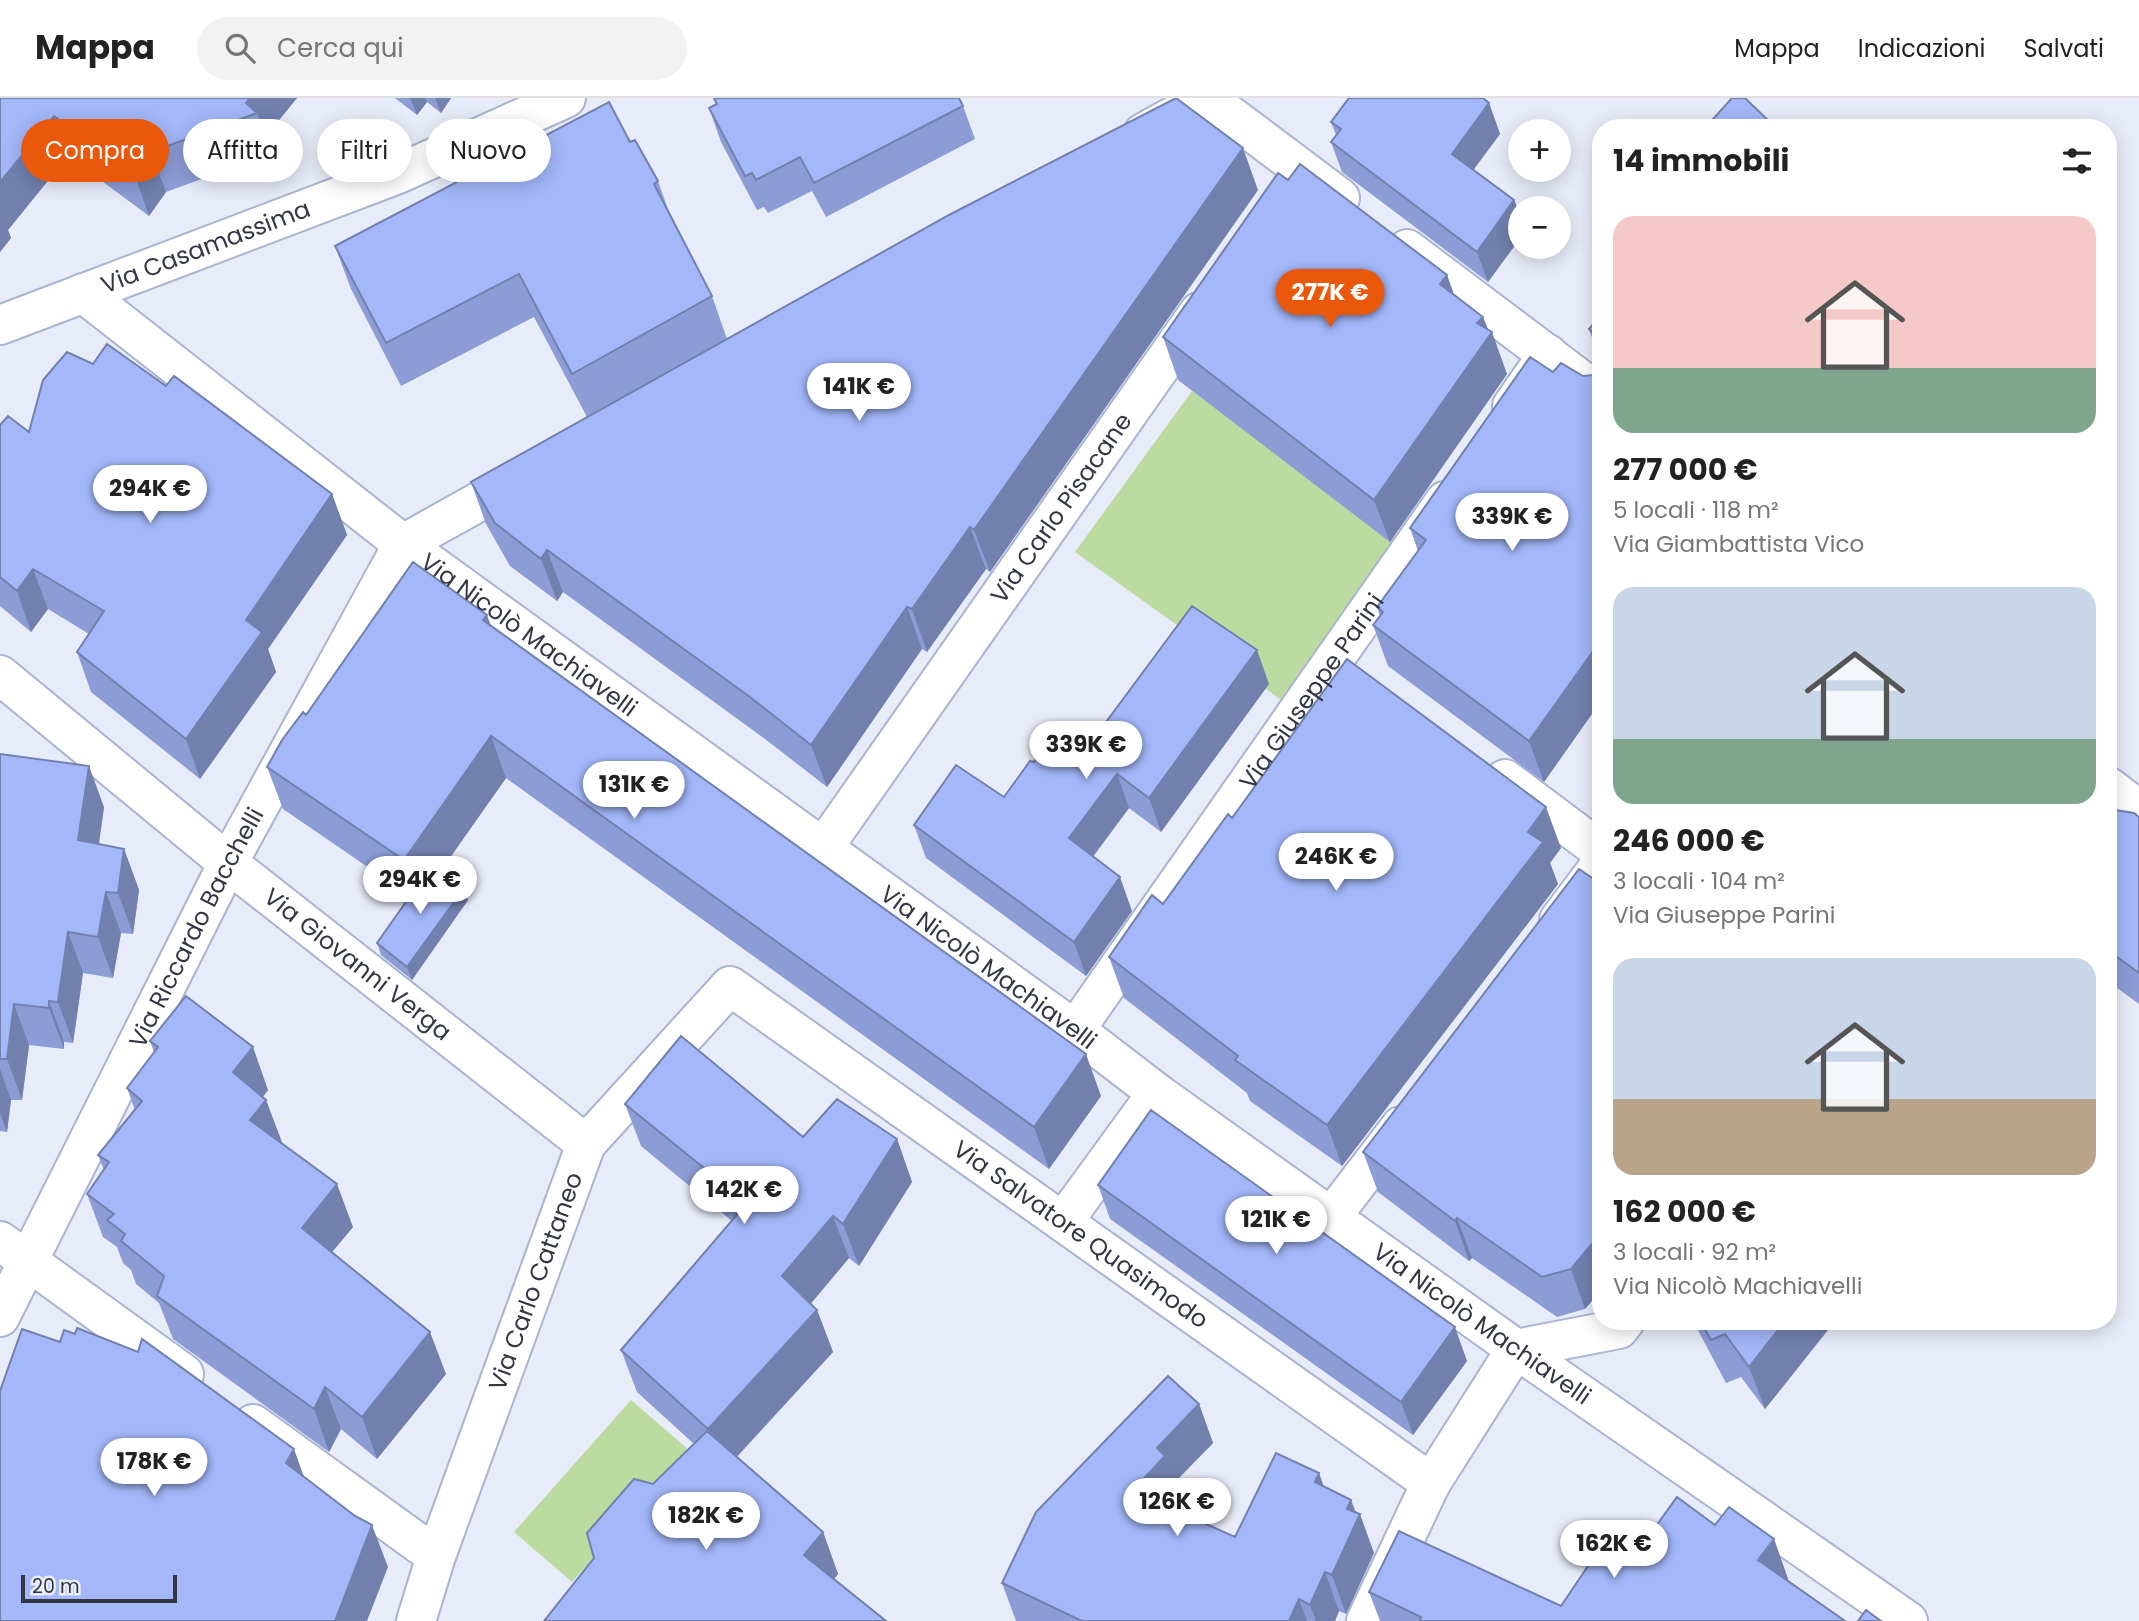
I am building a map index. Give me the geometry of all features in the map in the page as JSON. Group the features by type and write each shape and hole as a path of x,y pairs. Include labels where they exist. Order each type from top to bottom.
{"street":[{"name":"Via Casamassima","path":"0,325 398,174 566,98"},
{"path":"1108,152 1206,98 1292,180 1370,221 1592,388"},
{"name":"Via Carlo Pisacane","path":"823,849 1220,282"},
{"name":"Via Nicolò Machiavelli","path":"83,293 403,544 1075,1030 1157,1093 1516,1349 1909,1621"},
{"path":"1494,430 1548,354"},
{"path":"403,544 561,456"},
{"name":"Via Giuseppe Parini","path":"1075,1030 1464,474"},
{"name":"Via Riccardo Bacchelli","path":"0,1317 14,1251 403,544"},
{"path":"1338,655 1370,680"},
{"name":"Via Giovanni Verga","path":"0,676 228,863 586,1144"},
{"path":"1480,761 1592,844"},
{"path":"2117,793 2139,810"},
{"path":"1534,952 1592,876"},
{"name":"Via Carlo Cattaneo","path":"416,1621 436,1556 586,1144 730,986"},
{"name":"Via Salvatore Quasimodo","path":"730,986 1431,1483"},
{"path":"1063,1222 1157,1093"},
{"path":"1332,1216 1424,1095"},
{"path":"14,1251 436,1556"},
{"path":"1366,1621 1431,1483 1516,1349 1614,1330"}],"green space":[{"path":"1192,391 1411,550 1298,712 1075,552"},
{"path":"631,1400 689,1450 572,1582 514,1532"}],"building":[{"path":"0,98 250,98 246,103 257,113 241,119 183,119 183,140 169,145 169,119 58,119 54,116 52,119 21,119 21,156 0,182"},
{"path":"714,98 959,98 963,106 814,183 800,157 756,180 752,173 745,176 709,108 717,104"},
{"path":"1176,98 1243,148 974,530 970,527 912,609 907,607 811,745 750,697 547,550 541,559 495,523 471,482 949,215"},
{"path":"1349,98 1483,98 1489,103 1452,154 1509,196 1508,208 1477,252 1331,142 1341,129 1331,122"},
{"path":"1732,98 1745,98 1767,119 1713,119"},
{"path":"609,102 630,142 635,140 658,181 654,184 712,296 572,374 519,274 386,343 335,246 457,182 551,182 551,132"},
{"path":"1300,164 1447,275 1440,284 1483,317 1477,323 1492,332 1374,500 1163,337 1278,173 1288,180"},
{"path":"107,344 166,386 174,376 332,494 246,620 262,632 186,739 77,652 104,611 33,569 17,591 0,577 0,425 8,416 29,432 43,380 67,352 93,364"},
{"path":"1530,357 1553,372 1561,363 1583,376 1592,375 1592,653 1529,741 1373,625 1383,612 1377,607 1426,540 1410,528"},
{"path":"413,562 487,615 483,620 1086,1054 1034,1127 491,736 404,860 267,767 282,740 303,712 306,715"},
{"path":"1192,606 1257,650 1149,798 1117,774 1069,838 1120,877 1074,942 914,825 956,765 1004,797 1030,761 1034,762 1057,728 1086,749"},
{"path":"1347,659 1546,807 1528,832 1543,842 1327,1125 1235,1060 1238,1056 1109,957 1152,895 1163,904 1228,814 1232,818"},
{"path":"0,754 89,766 78,840 124,849 118,893 106,892 98,937 68,932 58,1002 49,1001 49,1008 14,1004 7,1059 0,1059"},
{"path":"2117,810 2134,813 2139,817 2139,973 2117,957"},
{"path":"432,865 464,888 407,967 377,943"},
{"path":"1579,869 1592,878 1592,1244 1571,1269 1542,1277 1457,1218 1455,1221 1363,1152"},
{"path":"186,996 253,1047 233,1072 266,1100 250,1120 337,1184 302,1228 430,1332 362,1417 325,1387 314,1409 157,1296 164,1276 121,1241 125,1234 107,1220 114,1214 87,1194 109,1162 98,1155 142,1101 127,1088 158,1047 150,1041"},
{"path":"681,1036 803,1137 837,1099 897,1139 843,1224 833,1216 782,1276 817,1310 708,1429 621,1350 747,1203 625,1104"},
{"path":"1151,1110 1455,1327 1401,1402 1098,1185"},
{"path":"77,1328 138,1352 142,1339 294,1449 286,1463 355,1516 372,1525 335,1621 0,1621 0,1391 22,1329 60,1342 64,1330 75,1334"},
{"path":"1705,1330 1778,1330 1749,1367 1725,1334 1711,1340"},
{"path":"1168,1376 1199,1404 1157,1448 1165,1456 1132,1491 1235,1537 1276,1453 1319,1473 1315,1482 1351,1500 1347,1509 1360,1514 1332,1575 1325,1572 1310,1605 1299,1599 1289,1621 1082,1621 1002,1583 1036,1512"},
{"path":"707,1431 823,1532 804,1555 886,1621 544,1621 594,1558 587,1533 634,1479 653,1484"},
{"path":"1677,1497 1715,1525 1729,1507 1774,1539 1758,1560 1845,1621 1420,1621 1421,1617 1369,1592 1399,1531 1561,1606 1611,1532 1638,1551"},
{"path":"1866,1610 1881,1621 1858,1621"}]}
